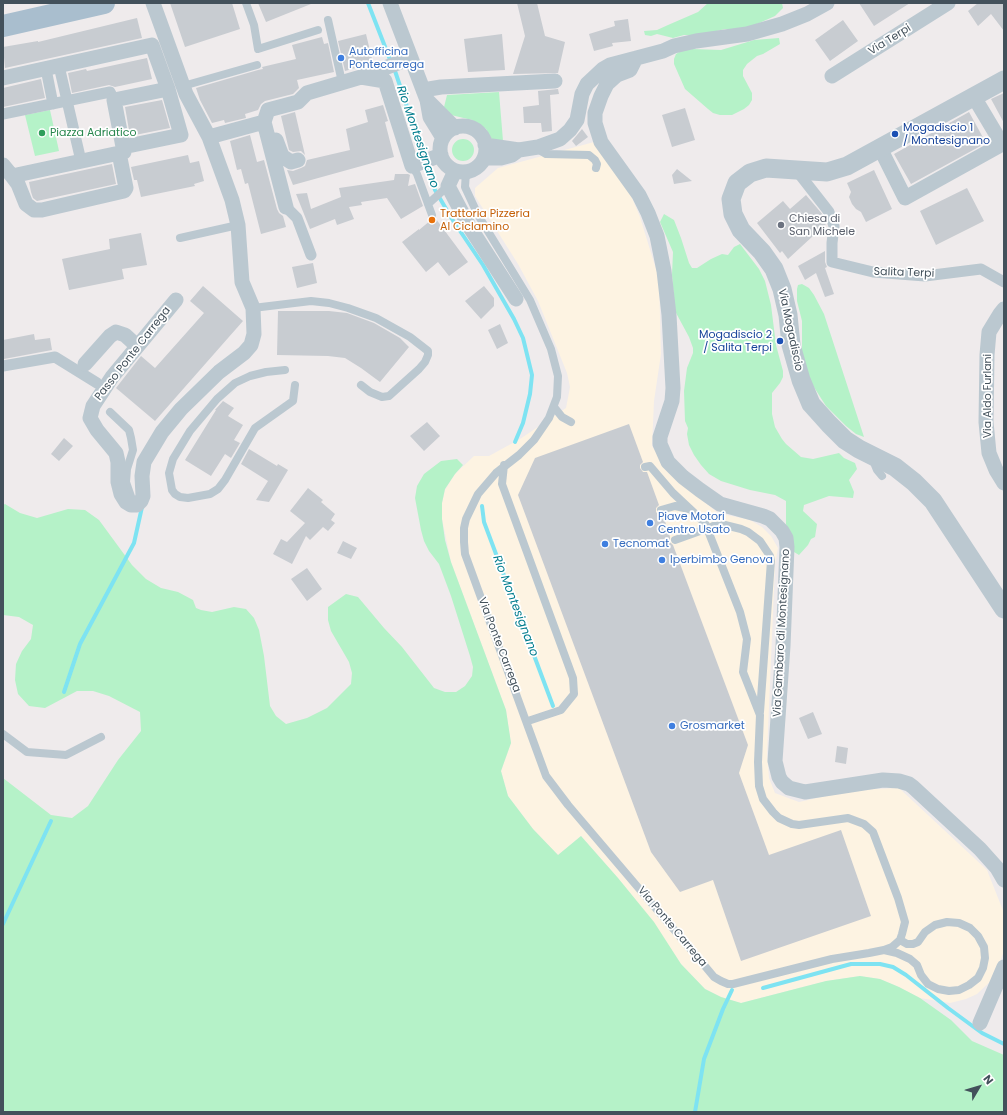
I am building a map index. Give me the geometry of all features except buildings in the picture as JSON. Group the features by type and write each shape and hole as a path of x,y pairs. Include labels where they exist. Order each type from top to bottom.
{"main road":[{"path":"3,26 104,3"}],"street":[{"path":"134,505 137,505 141,501 143,496 142,476 144,462 162,432 192,398 219,372 244,353 251,345 254,334 253,308 242,282 238,225 232,200 209,136 186,94 153,3"},
{"path":"390,3 406,60 425,95 455,128"},
{"path":"485,151 518,150 538,147 560,139 570,130 577,120 582,94 588,84 594,76 610,65 663,51 689,42 754,32 782,24 807,14 827,3"},
{"name":"Via Terpi","path":"832,76 948,3"},
{"path":"3,78 152,44 168,89 181,135 121,150 81,161 8,170 18,184 26,204 34,210 42,210 124,191 126,188 121,150 114,100 110,92 3,114"},
{"name":"Via Gambaro di Montesignano","path":"636,58 630,70 618,75 607,84 595,113 595,124 601,142 639,195 657,236 664,271 669,315 673,388 672,401 660,437 660,444 668,462 675,470 704,494 720,504 770,519 782,531 786,538 787,547 782,660 775,761 779,777 789,788 805,792 879,780 898,780 909,784 913,786 980,849 997,868 1004,880"},
{"path":"209,136 266,116 298,102 307,93 361,77 406,60"},
{"path":"52,67 66,101 81,161"},
{"path":"52,67 53,104"},
{"path":"361,77 385,81 412,166 437,156"},
{"name":"Via Mogadiscio","path":"1004,80 847,166 827,172 766,168 750,173 737,184 732,199 733,214 741,230 762,252 774,270 780,283 786,302 791,345 801,380 811,404 845,440 895,467 914,482 933,502 1004,609"},
{"path":"425,95 441,87 555,81"},
{"path":"114,100 168,89"},
{"path":"425,95 430,117 443,138"},
{"path":"880,148 905,198 1003,143 974,97"},
{"path":"266,116 272,127 282,156 291,162 298,160"},
{"path":"266,116 286,207 297,218 311,255"},
{"path":"455,128 471,128 482,137 485,151 477,168 460,171 449,167 437,156 443,138 448,132 455,128"},
{"path":"460,171 446,188 516,299"},
{"name":"Salita Terpi","path":"797,171 829,212 834,226 832,262 873,272 925,276 981,269 1004,282"},
{"name":"Passo Ponte Carrega","path":"134,505 126,502 121,494 118,482 118,462 116,452 97,430 90,418 92,406 112,377 176,300"},
{"name":"Via Aldo Furlani","path":"1004,309 989,332 987,355 986,422 989,453 996,470 1004,483"},
{"path":"85,364 110,336 116,332 125,334 137,346"},
{"path":"3,366 55,357 97,383"},
{"path":"980,1023 1004,966"}],"lane":[{"path":"246,3 254,25 258,49 318,30"},
{"path":"328,20 342,82"},
{"path":"183,86 257,65"},
{"path":"538,147 546,154 589,156 595,160 597,164 596,168"},
{"path":"412,166 417,174 432,215"},
{"name":"Via Ponte Carrega","path":"460,171 465,187 478,215 530,300 551,349 558,376 557,396 549,418 534,440 522,452 504,465 483,487 474,500 465,524 464,542 465,554 528,721 546,776 714,977 728,984 740,983 832,959 884,950 897,944 900,940"},
{"path":"428,204 446,188"},
{"path":"180,238 238,225"},
{"path":"253,308 311,301 329,303 376,318 410,337 428,351 425,362 419,369 389,396 382,396 370,392 361,385"},
{"path":"285,370 266,372 250,376 236,383 217,399 190,431 173,459 169,474 172,490 175,494 180,497 188,498 205,495 218,490 255,428 293,401 295,384"},
{"path":"554,407 562,417 571,422"},
{"path":"110,412 129,430 133,450 126,482 134,505"},
{"path":"871,455 877,470 882,476"},
{"path":"504,465 502,484 573,678 574,694 561,710 528,721"},
{"path":"645,467 650,466 662,481 705,523 740,612 747,639 743,672 760,715"},
{"path":"661,510 675,506 691,510"},
{"path":"675,540 719,524 731,526 748,532 760,541 770,556 771,561 758,762 760,792 768,806 779,818 792,824 799,825 848,818 858,821 868,827 873,832 903,915 904,928 900,940 907,944 913,944 918,942 925,932 935,925 947,922 959,923 970,928 978,936 984,947 985,958 983,968 978,978 970,985 960,990 949,991 938,989 928,984 921,975 917,965 910,959 897,953 884,950"},
{"path":"3,734 27,752 66,755 101,737"}],"shaded area":[{"path":"594,142 629,191 640,217 659,279 661,354 654,401 652,446 665,466 683,485 718,513 750,520 762,527 771,536 778,548 775,565 767,754 769,778 775,793 799,802 853,790 899,788 987,870 1004,913 1004,951 994,978 977,994 966,999 950,1003 920,998 880,979 860,976 826,981 741,1003 721,997 705,989 681,964 653,922 618,878 581,836 558,855 533,829 508,796 501,771 511,743 506,710 451,562 442,519 442,503 445,490 455,474 474,456 489,456 520,439 566,408 570,387 567,373 538,301 518,264 475,196 475,188 498,168"}],"green space":[{"path":"708,3 782,3 783,8 775,16 748,28 737,30 725,29 701,35 684,35 673,38 657,34 651,36 645,35 644,31 657,30 698,12"},
{"path":"779,38 780,44 757,56 747,64 743,70 743,76 752,93 752,100 744,109 732,115 720,115 713,113 685,89 674,64 676,54 681,51 692,49 721,50 754,40"},
{"path":"499,92 503,141 492,140 486,129 472,120 451,115 444,107 447,95"},
{"name":"Piazza Adriatico","path":"50,110 59,151 35,156 25,115"},
{"path":"459,139 467,139 474,146 474,154 467,161 459,161 452,154 452,146"},
{"path":"664,214 674,220 692,268 697,268 722,254 728,255 734,247 740,244 759,269 765,281 771,305 776,345 783,371 783,377 780,383 772,393 772,414 775,427 782,439 801,457 813,459 839,453 844,458 855,463 857,469 849,480 854,492 853,498 829,496 804,505 803,511 817,524 815,537 811,539 799,555 794,552 786,524 786,501 775,495 750,490 721,481 709,474 701,465 689,445 687,434 688,428 685,421 684,391 687,368 693,353 693,348 689,337 675,311 672,275 673,252 660,222"},
{"path":"802,284 809,288 824,314 864,437 856,434 846,426 826,406 810,381 802,355 802,321 797,301 798,285"},
{"path":"457,459 463,465 445,489 442,503 442,519 445,540 451,562 506,710 511,743 501,771 508,796 533,829 558,855 581,836 654,922 681,964 705,989 721,997 741,1003 826,981 860,976 880,979 920,998 951,1020 972,1041 1004,1055 1004,1112 3,1112 3,778 51,815 72,818 88,806 118,760 141,731 140,712 109,696 93,691 77,691 45,708 29,706 18,694 15,680 16,664 22,651 31,639 33,625 19,617 3,615 3,505 5,504 20,513 37,518 68,509 85,510 99,520 132,565 146,579 161,588 178,592 193,600 196,608 201,610 212,612 234,607 246,609 254,618 259,630 264,656 270,706 276,716 286,724 307,718 327,708 351,684 352,673 349,662 331,631 328,620 328,607 346,594 358,597 402,647 434,688 445,692 456,692 465,686 472,676 473,667 451,596 439,564 429,551 424,541 415,498 417,486 424,474 441,461"}],"waterway":[{"name":"Rio Montesignano","path":"368,3 391,62"},
{"name":"Rio Montesignano","path":"394,68 435,190 452,219 483,265 514,319 523,338 532,375 530,394 523,423 515,442"},
{"name":"Rio Montesignano","path":"482,506 484,522 553,706"},
{"path":"64,692 80,644 134,543 142,507"},
{"path":"3,924 51,821"},
{"path":"763,988 851,964 880,964 893,967 906,975 982,1033 1004,1044"},
{"path":"695,1112 704,1059 732,990"}],"place":[{"name":"Autofficina Pontecarrega","path":"341,58"},
{"name":"Piazza Adriatico","path":"42,133"},
{"name":"Mogadiscio 1 / Montesignano","path":"895,134"},
{"name":"Trattoria Pizzeria Al Ciclamino","path":"432,220"},
{"name":"Chiesa di San Michele","path":"781,225"},
{"name":"Mogadiscio 2 / Salita Terpi","path":"780,341"},
{"name":"Piave Motori Centro Usato","path":"650,523"},
{"name":"Tecnomat","path":"605,544"},
{"name":"Iperbimbo Genova","path":"662,560"},
{"name":"Grosmarket","path":"672,726"}]}
